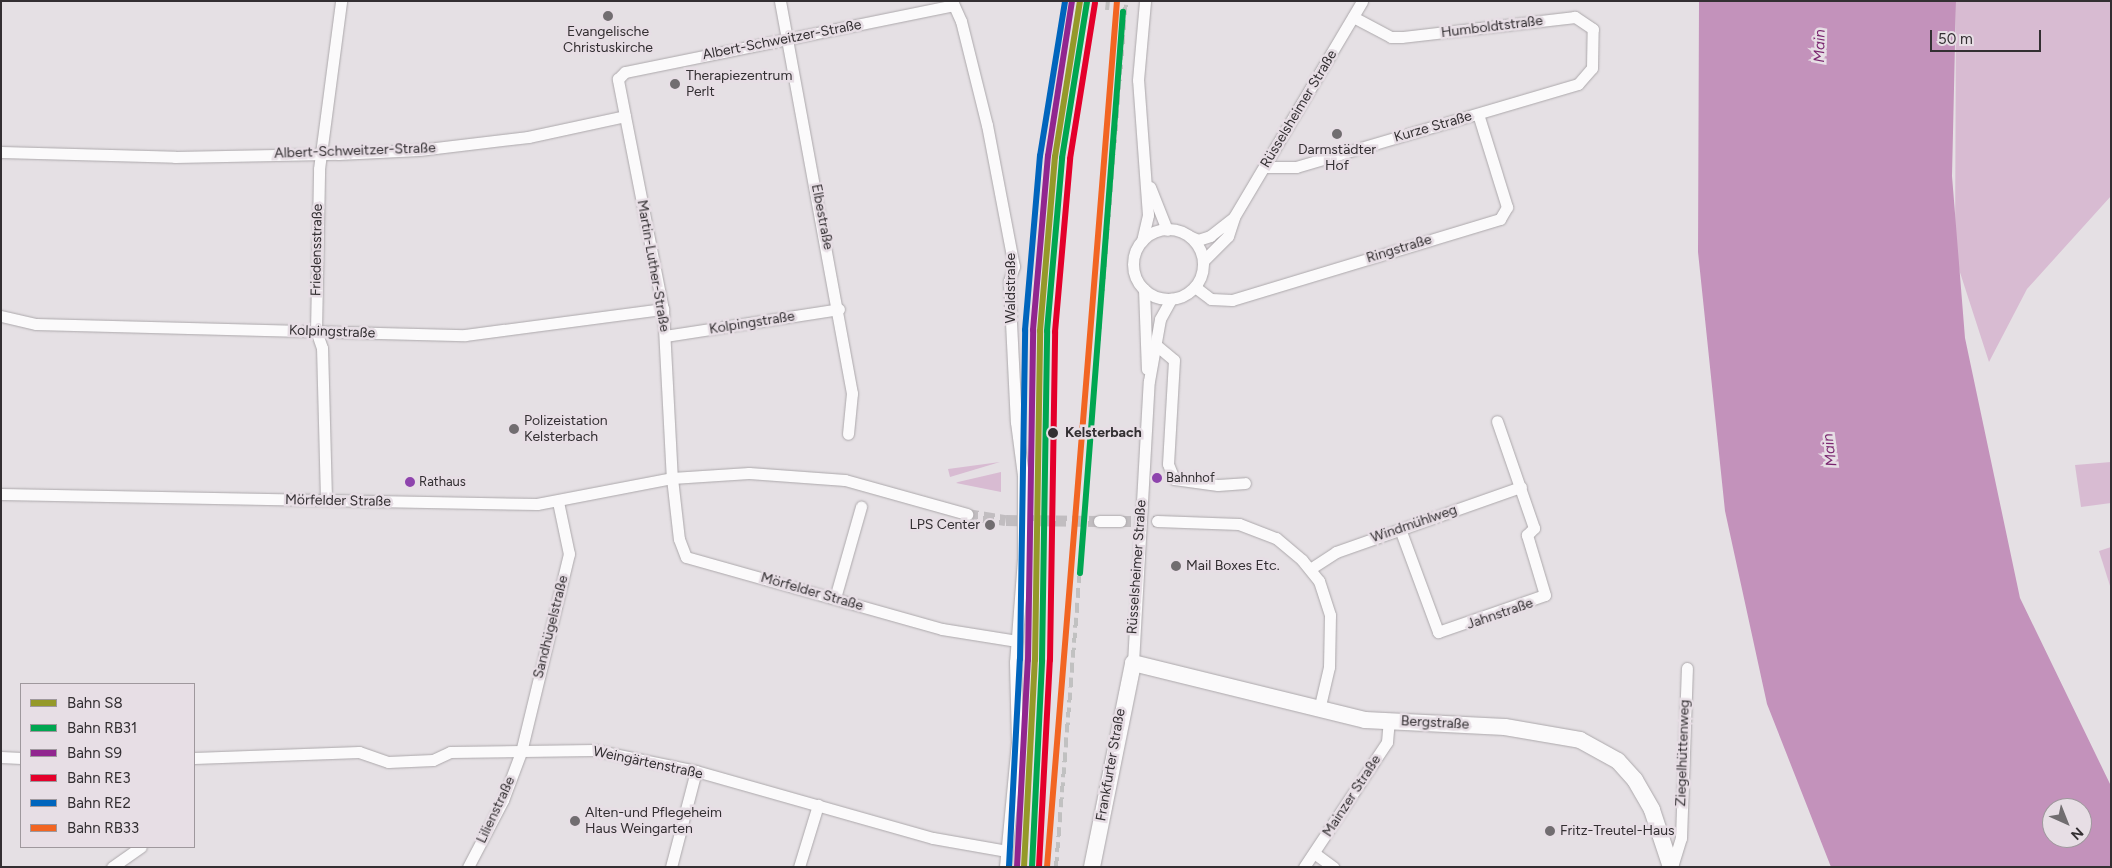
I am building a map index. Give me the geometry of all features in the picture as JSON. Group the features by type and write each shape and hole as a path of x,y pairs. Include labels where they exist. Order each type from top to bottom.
{"street":[{"name":"Friedensstraße","path":"326,499 322,348 316,331 321,153 341,1"},
{"name":"Elbestraße","path":"780,1 839,309 852,393 848,434"},
{"path":"1142,241 1167,230 1189,236 1203,261 1195,287 1171,299 1144,290 1133,260 1148,226 1147,181 1138,80 1145,1"},
{"name":"Rüsselsheimer Straße","path":"1203,261 1228,236 1234,217 1362,1"},
{"name":"Albert-Schweitzer-Straße","path":"1,152 174,157 419,150 493,142 625,116 618,79 625,72 952,3"},
{"name":"Waldstraße","path":"952,3 961,21 986,125 1014,266 1009,281 1016,422 1023,475 1017,742 1005,867"},
{"name":"Humboldtstraße","path":"1353,17 1391,37 1401,37 1575,17 1593,29 1592,68"},
{"name":"Kurze Straße","path":"1265,167 1296,167 1578,84 1592,68"},
{"name":"Ringstraße","path":"1195,287 1211,299 1232,300 1500,219 1507,207 1478,114"},
{"name":"Martin-Luther-Straße","path":"625,116 663,309 672,478"},
{"path":"1147,181 1167,230"},
{"name":"Rüsselsheimer Straße","path":"1189,236 1198,240 1210,236 1234,217"},
{"name":"Rüsselsheimer Straße","path":"1133,663 1149,381 1144,290"},
{"name":"Rüsselsheimer Straße","path":"1149,381 1160,319 1171,299"},
{"name":"Kolpingstraße","path":"1,316 36,324 465,335 663,309"},
{"name":"Kolpingstraße","path":"665,336 839,309"},
{"path":"1156,345 1174,360 1168,464 1174,479 1218,485 1245,483"},
{"name":"Jahnstraße","path":"1400,529 1435,627 1444,633 1545,596 1527,536 1534,528 1497,421"},
{"name":"Mörfelder Straße","path":"1,494 326,499 455,504 558,502 672,478 740,473 823,478 967,514"},
{"name":"Mörfelder Straße","path":"672,478 679,539 686,557 942,629 1018,641"},
{"name":"Windmühlweg","path":"1310,569 1336,552 1521,487"},
{"name":"Sandhügelstraße","path":"521,752 569,554 558,502"},
{"path":"835,598 861,507"},
{"path":"1099,521 1120,521"},
{"path":"1157,521 1217,522 1259,530 1290,547 1310,569 1328,602 1332,632 1319,710"},
{"name":"Bergstraße","path":"1133,663 1319,710 1389,720 1506,727 1568,736 1598,748 1618,761 1643,792 1663,837 1672,867"},
{"name":"Frankfurter Straße","path":"1092,867 1133,663"},
{"name":"Ziegelhüttenweg","path":"1672,867 1681,838 1687,668"},
{"name":"Mainzer Straße","path":"1304,867 1387,742 1389,720"},
{"name":"Weingärtenstraße","path":"195,758 359,752 397,762 433,760 450,752 594,750 696,772 933,838 1007,851"},
{"name":"Lilienstraße","path":"468,867 503,800 521,752"},
{"path":"1,757 20,758"},
{"path":"671,867 696,772"},
{"path":"799,867 818,805"},
{"path":"112,867 140,848"},
{"path":"1314,853 1333,867"}],"shaded area":[{"path":"1956,1 2111,1 2111,196 2027,289 1989,362 1955,257"},
{"path":"1000,462 950,477 948,469"},
{"path":"2111,462 2111,503 2081,507 2075,465"},
{"path":"1001,472 1001,492 956,483 958,482"},
{"path":"2111,547 2111,589 2099,551"}],"water":[{"name":"Main","path":"1699,1 1956,1 1952,176 1965,338 2020,598 2111,786 2111,867 1831,867 1767,704 1725,511 1698,252"}],"tunnel":[{"path":"967,514 1006,520 1099,521"},
{"path":"1120,521 1157,521"}],"railway":[{"path":"1107,10 1108,1"},
{"path":"1056,867 1126,1"}],"rail line":[{"name":"RE2","path":"1009,866 1020,659 1025,330 1040,156 1065,1"},
{"name":"S9","path":"1017,867 1028,660 1033,330 1048,156 1072,1"},
{"name":"S8","path":"1024,867 1035,660 1040,331 1055,157 1080,1"},
{"name":"RB33","path":"1047,867 1117,1"},
{"name":"RB31","path":"1032,867 1042,660 1047,331 1062,158 1087,2"},
{"name":"RE3","path":"1039,867 1050,660 1055,332 1070,159 1095,3"},
{"name":"RB31","path":"1080,573 1123,12"}],"place":[{"name":"Evangelische Christuskirche","path":"608,16"},
{"name":"Therapiezentrum Perlt","path":"675,84"},
{"name":"Darmstädter Hof","path":"1337,134"},
{"name":"Polizeistation Kelsterbach","path":"514,429"},
{"name":"Kelsterbach","path":"1053,433"},
{"name":"Bahnhof","path":"1157,478"},
{"name":"Rathaus","path":"410,482"},
{"name":"LPS Center","path":"990,525"},
{"name":"Mail Boxes Etc.","path":"1176,566"},
{"name":"Alten-und Pflegeheim Haus Weingarten","path":"575,821"},
{"name":"Fritz-Treutel-Haus","path":"1550,831"}]}
